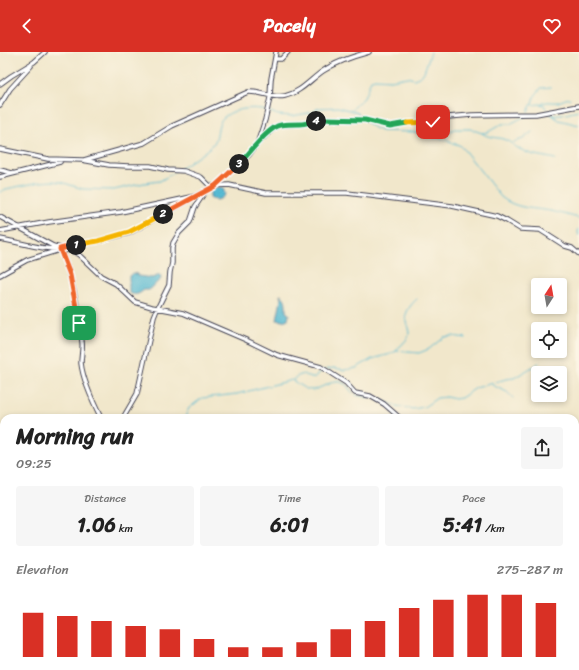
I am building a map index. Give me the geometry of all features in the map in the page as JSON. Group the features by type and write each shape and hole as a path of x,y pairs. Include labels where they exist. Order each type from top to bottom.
{"street":[{"path":"0,105 13,85 44,52"},
{"path":"257,144 265,120 270,96 270,79 276,52"},
{"path":"275,59 281,59 288,52"},
{"path":"82,160 144,143 172,126 240,94 254,91 270,96 284,97 291,95 330,66 351,57 369,52"},
{"path":"0,84 34,62"},
{"path":"0,275 27,260 60,249 129,232 214,187 249,155 257,144 274,128 280,125 302,124 325,119 365,120 390,126 407,123 433,122 448,117 472,115 536,114 579,106"},
{"path":"0,149 48,159 82,160 109,165 150,166 168,170 184,170 201,177 209,185 214,187 229,185 266,193 347,193 452,206 497,216 520,229 540,230 565,246 572,248 579,254"},
{"path":"0,177 65,160"},
{"path":"0,170 13,174"},
{"path":"125,414 137,394 158,307 169,285 173,243 179,233 190,222 195,207 206,191"},
{"path":"0,231 49,222 121,212 196,196"},
{"path":"0,217 60,249 74,252 79,255 101,276 116,284 135,302 183,313 277,355 321,367 346,383 355,393 370,396 384,404 395,414"},
{"path":"0,239 20,242 50,250 60,249"},
{"path":"60,249 70,275 74,294 82,342 81,364 92,399 99,414"}],"water":[{"path":"219,187 223,188 225,194 224,196 217,200 210,198 210,192 212,189"},
{"path":"133,273 137,274 138,276 152,278 160,275 161,279 149,290 144,290 136,294 129,293 129,276"},
{"path":"280,295 285,299 286,312 289,314 288,319 283,321 277,320 281,300"}],"waterway":[{"path":"353,109 364,98 371,80 391,80 407,77 414,79 421,76 424,72 431,52"},
{"path":"532,104 534,97 541,88 551,87"},
{"path":"541,104 558,102 570,98"},
{"path":"528,112 531,105 540,104 544,105 547,110"},
{"path":"268,111 278,115 292,116 313,112 318,108 338,107 357,112 364,119"},
{"path":"180,169 203,153 214,143 220,122 228,114 234,111 254,108 265,110"},
{"path":"549,113 552,115 560,115 579,111"},
{"path":"366,122 381,131 414,132 438,138 454,129 470,129 482,133 488,132 502,124 510,124 527,115"},
{"path":"552,115 559,120 579,125"},
{"path":"514,142 523,139 532,132"},
{"path":"482,133 489,137 506,140 519,149 530,154 555,159"},
{"path":"440,138 459,145 501,197 507,201 519,206 551,211 579,218"},
{"path":"0,192 6,189 53,181 83,189 114,190 160,181 175,172"},
{"path":"579,229 579,236"},
{"path":"396,351 408,338 409,332 406,315 410,306 417,299"},
{"path":"327,369 334,368 345,370 356,368 372,359 391,354 396,351 419,353 429,349 444,337 452,336 466,338"},
{"path":"381,400 396,406 413,409 424,407 437,398 461,398 476,388 514,378 539,363"},
{"path":"293,380 304,374 311,378 315,378 324,370"},
{"path":"187,414 189,408 202,398 237,394 292,380 309,390 332,383 341,382 353,393"},
{"path":"492,385 507,392 513,398"},
{"path":"356,395 370,398"}],"route":[{"path":"79,323 70,275 60,249 98,241 129,232 215,186 249,155 257,144 274,128 280,125 302,124 325,119 365,120 390,126 397,126 407,123 433,122"}]}
